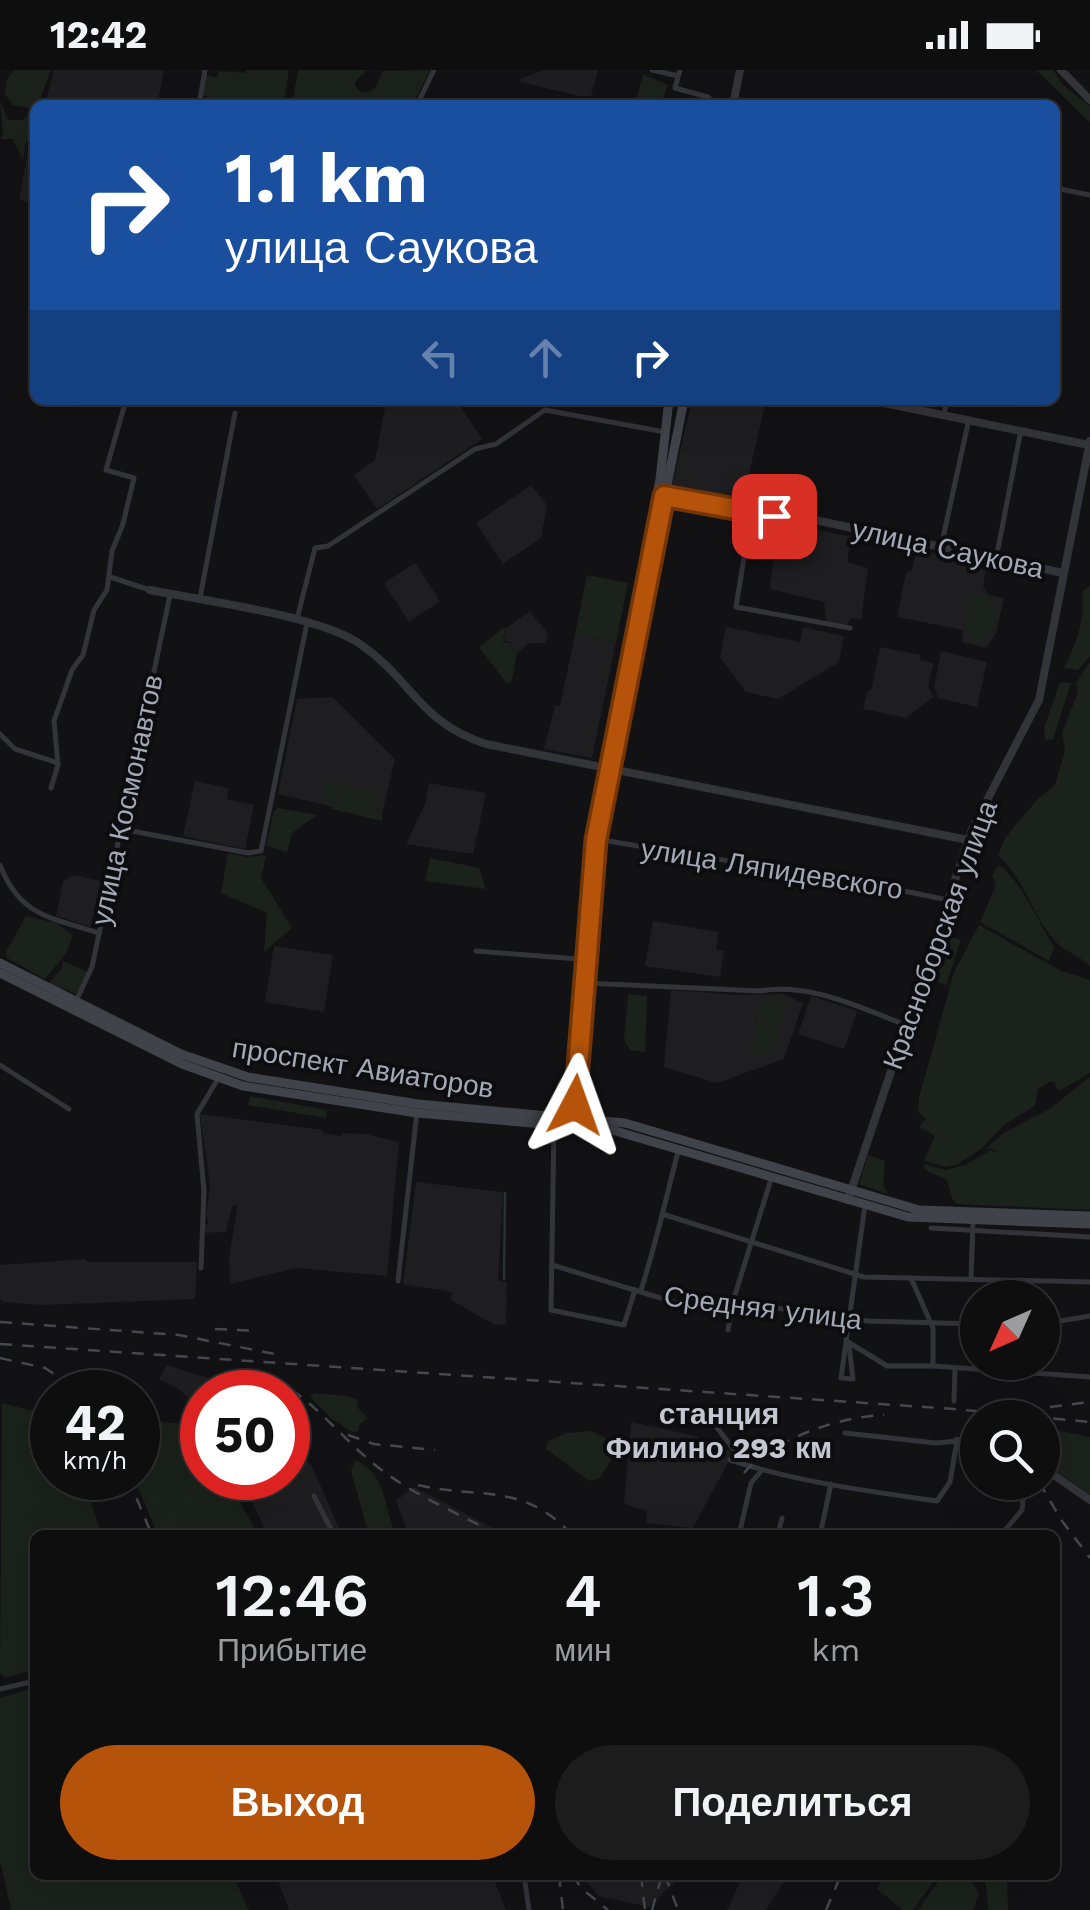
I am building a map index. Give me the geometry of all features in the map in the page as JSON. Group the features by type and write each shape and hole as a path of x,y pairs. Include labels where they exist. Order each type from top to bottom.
{"main road":[{"path":"667,461 665,432 669,405"},
{"path":"570,1122 588,849 667,461 683,405"},
{"path":"570,1122 606,769"},
{"name":"проспект Авиаторов","path":"0,963 220,1075"},
{"name":"проспект Авиаторов","path":"0,973 168,1058 257,1089 554,1125 570,1122 623,1132 849,1196 865,1205 932,1212 1090,1216"},
{"name":"проспект Авиаторов","path":"417,1109 627,1124 888,1208 908,1218 973,1226 1090,1224"}],"street":[{"path":"201,100 204,70"},
{"path":"419,100 434,70"},
{"path":"652,70 679,73 676,89 711,100"},
{"path":"1061,70 1090,100"},
{"path":"734,100 737,71"},
{"path":"1060,189 1090,195"},
{"path":"50,788 58,763 54,720 72,670 82,655 94,610 107,590 112,551 134,478 106,470 125,405"},
{"path":"121,830 248,853 261,852 315,548 328,546 474,449 496,444 548,405 604,423 665,432"},
{"path":"896,405 1090,443"},
{"path":"944,414 945,405"},
{"path":"200,601 235,412"},
{"path":"941,547 969,419"},
{"path":"996,559 1022,430"},
{"name":"Красноборская улица","path":"849,1196 968,840 982,805 1039,700 1090,443"},
{"name":"улица Саукова","path":"660,495 801,518 1064,573"},
{"path":"766,515 759,538 746,544 736,607 850,628"},
{"path":"108,576 170,595 302,622 358,642 382,662 431,716 458,734 502,749 968,840"},
{"name":"улица Космонавтов","path":"76,1002 90,976 100,933 170,595"},
{"path":"0,734 15,749 58,763"},
{"name":"улица Ляпидевского","path":"596,840 948,900"},
{"path":"0,865 7,884 30,910 100,933"},
{"path":"476,951 578,959"},
{"path":"584,984 760,991 775,988 816,994 906,1025"},
{"path":"0,1065 69,1109"},
{"path":"201,1268 204,1191 198,1114 220,1075"},
{"path":"398,1282 417,1109"},
{"path":"554,1125 551,1310 624,1325 662,1214 679,1149"},
{"path":"728,1330 732,1305 772,1176"},
{"path":"848,1342 854,1379 841,1378 865,1205"},
{"path":"662,1214 855,1275 1024,1280"},
{"path":"971,1278 973,1226"},
{"name":"проспект Авиаторов","path":"930,1228 973,1226 1090,1237"},
{"name":"Средняя улица","path":"552,1265 677,1303 732,1305 849,1319 960,1324"},
{"path":"911,1278 931,1323 934,1366"},
{"path":"1060,1280 1090,1280"},
{"path":"1060,1321 1090,1316"},
{"path":"848,1342 887,1366 960,1370"},
{"path":"954,1401 955,1370"},
{"path":"1060,1375 1090,1377"},
{"path":"705,1413 711,1416 722,1440 739,1454 743,1464"},
{"path":"845,1433 960,1443"},
{"path":"730,1460 832,1484 937,1501 950,1482 956,1442"},
{"path":"740,1530 751,1483 762,1470"},
{"path":"1060,1479 1090,1500"},
{"path":"821,1530 832,1484"},
{"path":"314,1496 331,1530"},
{"path":"1005,1530 1022,1510 1023,1500"},
{"path":"779,1530 782,1518"},
{"path":"0,1690 30,1681"},
{"path":"525,1880 529,1910"}],"shaded area":[{"path":"14,70 51,70 40,99 30,100 28,108 13,105 5,94 6,81"},
{"path":"54,70 164,70 158,100 46,100"},
{"path":"289,70 285,100 210,100 203,95 206,75 217,78 219,71"},
{"path":"298,70 368,70 355,85 361,92 367,92 374,88 383,71 430,70 415,100 293,98"},
{"path":"544,70 598,70 591,96 520,82 521,78"},
{"path":"1036,70 1053,70 1063,85 1090,106 1090,123"},
{"path":"643,74 668,85 662,100 636,100"},
{"path":"0,102 8,120 22,120 30,114 30,142 26,142 23,160 13,139 0,139"},
{"path":"29,144 30,144 30,203 19,200"},
{"path":"369,405 459,405 482,439 377,509 354,475 375,460 385,408"},
{"path":"691,405 765,405 741,508 670,494"},
{"path":"531,485 547,505 541,538 503,564 476,523"},
{"path":"785,523 851,537 847,562 868,568 861,620 852,618 846,625 826,621 824,602 770,589 776,532"},
{"path":"916,550 987,562 983,588 989,595 1004,598 996,633 986,648 962,642 963,630 897,617 906,573 912,570"},
{"path":"415,563 440,601 409,622 384,583"},
{"path":"587,575 628,583 616,642 575,635"},
{"path":"1090,586 1090,656 1078,670 1064,668 1079,631 1082,592"},
{"path":"969,592 990,597 997,609 992,633 981,639 980,644 971,643 972,637 963,625"},
{"path":"530,611 548,634 545,643 529,643 517,653 504,641 505,629"},
{"path":"505,627 503,642 517,653 512,680 507,684 479,647"},
{"path":"726,627 800,642 803,627 844,636 839,662 778,699 746,692 720,657"},
{"path":"575,635 616,642 592,758 544,749 555,706 560,706"},
{"path":"880,647 920,655 920,660 934,663 928,686 933,697 906,718 863,709 867,692 872,688"},
{"path":"941,651 987,662 977,707 938,698 934,687"},
{"path":"1090,662 1090,966 1048,933 1016,876 998,856 1005,838 1055,785 1065,751 1062,733 1078,692 1076,683"},
{"path":"1060,682 1071,683 1053,739 1045,741 1044,728"},
{"path":"332,697 395,759 381,818 278,794 297,699"},
{"path":"327,780 379,794 373,813 383,816 382,821 332,809 333,804 346,806 322,799"},
{"path":"195,781 229,788 227,799 254,805 245,849 183,836"},
{"path":"429,783 486,793 473,854 406,844 425,804"},
{"path":"278,808 317,815 292,833 287,852 266,845"},
{"path":"228,853 266,855 261,878 292,928 264,952 267,913 221,893"},
{"path":"430,858 479,868 486,889 425,881"},
{"path":"998,865 1021,890 1054,947 1049,961 980,922 996,885 992,876"},
{"path":"74,875 101,881 91,927 56,916 63,881"},
{"path":"26,916 56,923 73,935 66,953 45,979 7,958 6,952"},
{"path":"653,921 719,932 716,950 724,951 720,977 645,966"},
{"path":"979,925 1061,971 1090,980 1090,1073 1059,1091 1054,1082 1038,1089 1035,1106 1004,1125 982,1148 946,1167 924,1161 935,1136 919,1127 926,1119 918,1112 919,1098 954,972"},
{"path":"943,934 961,940 946,985 928,979"},
{"path":"274,946 333,955 324,1012 265,1002"},
{"path":"63,961 88,972 85,984 76,994 49,983"},
{"path":"671,990 783,994 803,1003 784,1059 717,1083 664,1067"},
{"path":"628,994 647,996 645,1052 630,1050 624,1040"},
{"path":"811,996 857,1011 844,1049 798,1034"},
{"path":"773,997 785,1005 772,1052 759,1057 750,1046 762,1005"},
{"path":"1090,1077 1090,1210 957,1204 947,1180 925,1170 923,1164 946,1170 965,1165 991,1150 1001,1154 991,1148 984,1150 1004,1133 1051,1108"},
{"path":"250,1096 327,1110 326,1118 248,1105"},
{"path":"200,1114 341,1136 365,1134 399,1142 387,1276 297,1268 230,1284 229,1258 238,1204 232,1207 226,1232 205,1233 205,1225 209,1224 206,1216 210,1185"},
{"path":"868,1155 885,1161 883,1184 888,1194 859,1184"},
{"path":"416,1182 503,1192 498,1281 507,1282 506,1324 495,1325 451,1300 452,1292 403,1284"},
{"path":"86,1259 197,1262 195,1299 42,1305 0,1299 0,1265"},
{"path":"167,1365 183,1370 180,1390 160,1377"},
{"path":"314,1393 358,1400 357,1407 368,1418 353,1432 332,1419 310,1397"},
{"path":"2,1403 30,1410 30,1500 90,1500 100,1530 30,1530 30,1670 5,1678 0,1673"},
{"path":"160,1421 180,1424 180,1500 239,1500 255,1530 156,1530 143,1500 160,1500"},
{"path":"631,1422 696,1436 733,1453 693,1528 646,1523 647,1511 624,1504"},
{"path":"591,1431 610,1440 611,1460 600,1478 590,1481 546,1449 548,1441 566,1433"},
{"path":"1060,1431 1090,1437 1090,1495 1060,1474"},
{"path":"355,1460 373,1474 394,1530 368,1530 351,1471"},
{"path":"310,1464 340,1530 265,1530 252,1500 310,1500"},
{"path":"414,1487 496,1530 407,1530 396,1501"},
{"path":"30,1689 30,1880 235,1880 249,1910 11,1910 0,1861 0,1698"},
{"path":"278,1880 494,1880 506,1910 289,1910"},
{"path":"586,1880 675,1880 649,1907 598,1896"},
{"path":"737,1880 785,1880 766,1910 727,1910 740,1882"},
{"path":"882,1880 934,1880 913,1910 903,1910 877,1889"},
{"path":"939,1880 971,1880 979,1894 973,1910 918,1910"},
{"path":"985,1880 1007,1880 1008,1910 988,1910"}],"waterway":[{"path":"504,1279 505,1193"}],"railway":[{"path":"0,1322 179,1335 280,1355"},
{"path":"215,1329 257,1331"},
{"path":"0,1344 954,1409 1090,1422"},
{"path":"0,1358 48,1370"},
{"path":"1060,1406 1090,1402"},
{"path":"310,1405 393,1478 489,1530"},
{"path":"744,1473 772,1450 809,1432 848,1420 884,1415"},
{"path":"348,1435 374,1444 435,1450"},
{"path":"418,1485 518,1500 554,1518 567,1530"},
{"path":"137,1500 150,1530"},
{"path":"1050,1500 1090,1558"},
{"path":"560,1880 563,1910"},
{"path":"576,1880 608,1910"},
{"path":"642,1880 645,1910"},
{"path":"652,1910 661,1880"},
{"path":"667,1880 678,1910"},
{"path":"826,1910 839,1880"}],"district":[{"name":"станция Филино 293 км","path":"719,1430"}],"route":[{"path":"575,1105 596,840 664,496 774,516"}]}
